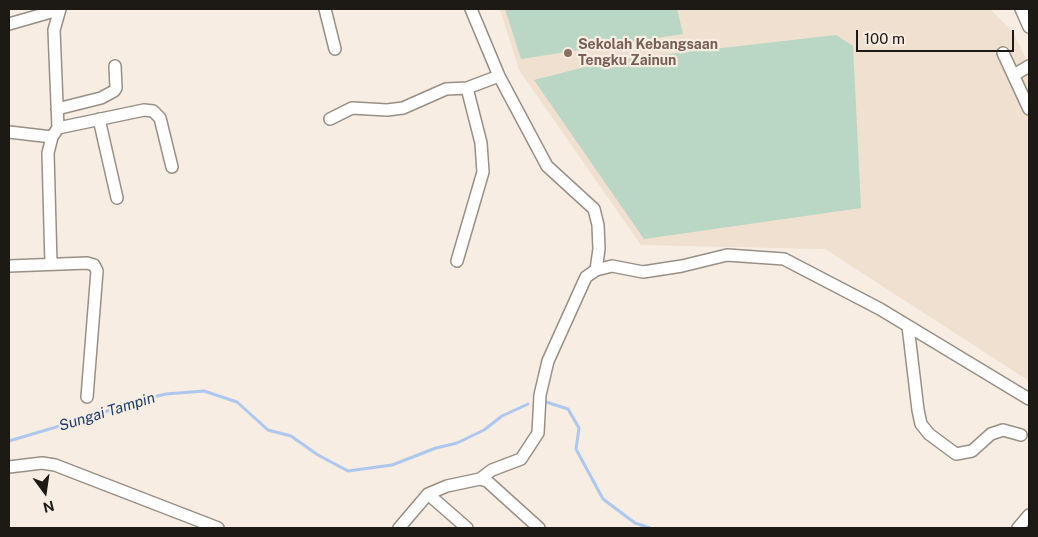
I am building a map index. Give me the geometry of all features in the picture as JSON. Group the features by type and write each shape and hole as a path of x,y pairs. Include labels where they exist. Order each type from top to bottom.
{"street":[{"path":"9,24 59,9"},
{"path":"51,264 48,153 55,132 57,109 54,30 59,9"},
{"path":"325,9 336,49"},
{"path":"471,9 499,76 547,166 594,210 598,225 599,250 596,270"},
{"path":"1021,9 1029,26"},
{"path":"1003,53 1029,108"},
{"path":"57,109 101,98 114,91 116,88 115,66"},
{"path":"1014,75 1029,66"},
{"path":"330,119 352,108 394,110 446,89 467,88 499,76"},
{"path":"457,261 483,172 481,143 467,88"},
{"path":"9,132 55,132 99,119 144,110 158,114 172,167"},
{"path":"99,119 117,198"},
{"path":"399,528 428,494 447,486 480,479 492,470 521,459 538,433 540,395 548,361 586,277 596,270 612,266 643,272 682,266 728,254 784,259 908,326 1029,399"},
{"path":"9,266 86,263 94,265 97,272 87,397"},
{"path":"908,326 918,410 921,424 928,434 956,454 972,451 990,434 1003,430 1021,435"},
{"path":"9,467 42,463 55,466 218,528"},
{"path":"480,479 487,481 539,528"},
{"path":"428,494 467,528"},
{"path":"1018,528 1029,515"}],"shaded area":[{"path":"500,9 990,9 1013,32 1029,65 1029,381 825,249 641,245 519,70"}],"green space":[{"path":"505,9 677,9 683,34 521,59"},
{"path":"836,35 853,46 861,208 644,239 534,80 608,61"}],"waterway":[{"name":"Sungai Tampin","path":"9,441 97,415 128,403 166,394 204,391 237,402 268,430 291,436 318,455 348,471 392,465 436,448 457,443 484,430 502,416 528,404"},
{"name":"Sungai Tampin","path":"546,402 568,409 579,428 576,449 603,499 635,523 650,528"}],"place":[{"name":"Sekolah Kebangsaan Tengku Zainun","path":"568,53"}]}
